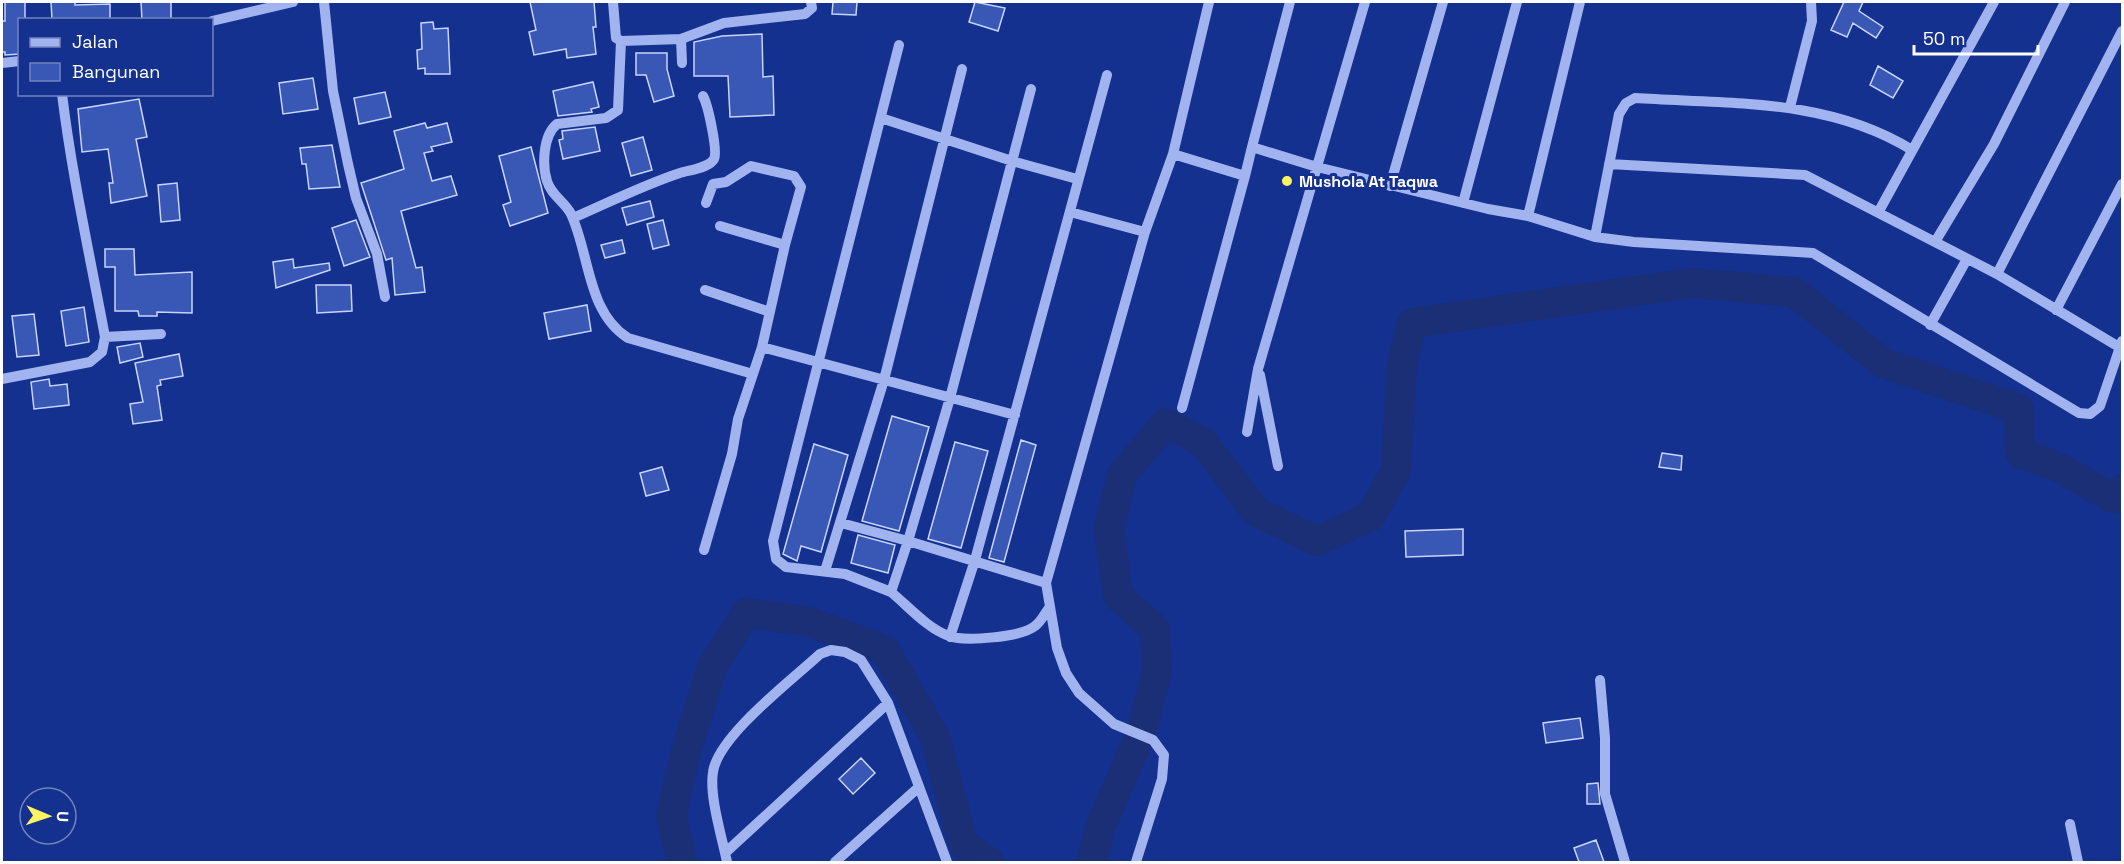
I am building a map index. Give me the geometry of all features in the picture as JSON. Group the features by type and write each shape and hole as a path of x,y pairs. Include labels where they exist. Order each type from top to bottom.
{"street":[{"path":"213,21 273,4 293,2"},
{"path":"324,2 337,112 356,198 370,231 385,297"},
{"path":"613,2 614,33 621,40 681,39 724,23 805,14 812,8 811,2"},
{"path":"1136,862 1165,767 1164,755 1153,740 1114,724 1079,693 1066,673 1057,648 1046,583 1145,232 1173,154 1209,2"},
{"path":"1182,408 1290,2"},
{"path":"1247,432 1258,369 1365,2"},
{"path":"1390,186 1443,2"},
{"path":"1463,203 1517,2"},
{"path":"1528,216 1580,2"},
{"path":"1790,107 1812,21 1811,2"},
{"path":"1879,211 1995,2"},
{"path":"1935,242 1994,144 2065,2"},
{"path":"1996,274 2122,31"},
{"path":"681,39 682,63"},
{"path":"621,40 618,110 606,117 557,124 548,137 545,161 546,180 551,191 573,218 602,311 613,329 628,338 753,374"},
{"path":"899,45 773,541 776,559 786,567 845,574 891,592 939,631 950,637 967,638 1027,631 1036,626 1049,608"},
{"path":"2,63 18,61"},
{"path":"825,572 884,380 962,69"},
{"path":"950,637 975,560 1107,75"},
{"path":"891,592 950,398 1031,89"},
{"path":"2,379 90,362 102,351 105,337 69,152 62,96"},
{"path":"573,218 674,175 707,165 713,160 716,149 711,130 711,118 704,96"},
{"path":"1595,237 1619,114 1626,103 1635,98 1790,107 1848,119 1912,150"},
{"path":"881,117 1012,161 1077,179"},
{"path":"1252,147 1390,186 1528,216 1595,237 1634,242 1813,253 2079,412 2090,414 2100,406 2121,344 1879,211 1805,175 1608,164"},
{"path":"1173,154 1245,176"},
{"path":"704,550 732,454 738,418 762,347 785,245 801,187 800,181 794,176 750,166 726,182 713,184 706,203"},
{"path":"2056,310 2122,184"},
{"path":"1070,212 1145,232"},
{"path":"720,226 785,245"},
{"path":"1930,325 1967,259"},
{"path":"705,290 770,312"},
{"path":"105,337 162,334"},
{"path":"762,347 1015,415"},
{"path":"1258,369 1278,466"},
{"path":"841,523 975,560 1046,583"},
{"path":"726,858 713,786 712,773 717,756 729,739 820,654 831,650 844,652 861,660 888,704 944,862"},
{"path":"1600,680 1605,738 1605,794 1625,862"},
{"path":"726,858 888,704"},
{"path":"835,862 919,787"},
{"path":"2070,824 2078,862"}],"building":[{"path":"5,2 25,2 25,18 18,18 18,54 5,55 5,52 2,52 2,21 5,21"},
{"path":"51,2 75,2 75,5 110,4 110,18 52,18"},
{"path":"141,2 171,2 171,18 142,18"},
{"path":"530,2 594,2 596,27 593,27 596,54 567,58 566,49 534,55 529,32 536,30"},
{"path":"833,2 857,2 856,15 832,14"},
{"path":"975,2 1005,8 998,31 969,22"},
{"path":"1844,2 1863,2 1859,11 1883,27 1876,38 1853,23 1847,37 1831,30"},
{"path":"433,22 434,29 448,28 450,74 425,74 425,68 418,69 417,50 422,49 421,23"},
{"path":"762,34 763,77 773,76 774,115 730,117 728,76 694,76 694,42 722,36"},
{"path":"636,53 667,53 667,69 674,96 654,102 646,75 636,75"},
{"path":"1878,66 1903,81 1893,98 1870,85"},
{"path":"313,78 318,109 283,114 279,83"},
{"path":"593,82 599,107 591,109 592,112 558,116 553,91"},
{"path":"385,92 391,117 359,124 354,98"},
{"path":"139,99 147,137 136,139 147,196 111,203 109,183 113,183 108,149 82,152 78,109"},
{"path":"425,123 427,128 447,123 452,142 431,147 433,151 424,153 432,181 451,176 457,195 401,211 416,268 422,267 425,292 395,295 392,258 386,260 361,183 404,169 394,131"},
{"path":"595,127 600,151 563,159 559,140 563,139 562,131"},
{"path":"643,137 652,170 631,176 622,143"},
{"path":"332,145 340,187 309,189 306,164 302,164 300,148"},
{"path":"531,147 548,213 510,226 503,205 511,202 499,156"},
{"path":"177,183 180,220 161,222 158,185"},
{"path":"650,201 654,217 627,225 622,208"},
{"path":"356,220 370,257 344,266 332,228"},
{"path":"663,220 669,245 653,249 647,224"},
{"path":"622,240 625,253 605,258 601,245"},
{"path":"105,249 134,249 135,275 192,272 192,313 157,312 157,316 139,316 138,311 115,311 115,267 105,267"},
{"path":"293,259 294,268 329,263 330,270 276,288 273,262"},
{"path":"316,285 351,285 352,311 317,313"},
{"path":"587,305 591,331 549,339 544,313"},
{"path":"84,307 89,342 66,346 61,311"},
{"path":"34,314 39,355 17,357 12,316"},
{"path":"140,343 143,357 120,363 117,347"},
{"path":"179,354 183,376 160,380 161,385 157,386 162,420 133,424 130,404 143,402 135,363"},
{"path":"49,379 50,386 67,384 69,405 34,409 31,382"},
{"path":"892,416 929,427 899,531 862,521"},
{"path":"1021,440 1036,445 1004,562 989,558"},
{"path":"955,442 988,451 961,548 928,539"},
{"path":"814,444 848,455 821,552 801,546 797,561 783,554"},
{"path":"1662,453 1682,456 1681,470 1659,467"},
{"path":"662,467 669,490 646,496 640,473"},
{"path":"1463,529 1463,555 1406,557 1405,531"},
{"path":"858,535 895,545 888,573 851,563"},
{"path":"1580,718 1583,738 1546,743 1543,723"},
{"path":"861,758 875,773 853,794 839,779"},
{"path":"1598,783 1600,804 1587,804 1587,784"},
{"path":"1596,840 1604,862 1579,862 1574,848"}],"waterway":[{"path":"1092,862 1101,825 1140,736 1157,671 1155,629 1118,596 1109,528 1122,475 1166,423 1203,442 1256,512 1317,541 1371,516 1396,470 1402,364 1412,323 1692,283 1794,292 1883,363 2019,409 2020,453 2058,467 2113,498 2122,489"},
{"path":"682,862 671,816 685,755 712,667 746,613 807,621 885,650 935,737 963,844 989,862"}],"place":[{"name":"Mushola At Taqwa","path":"1287,181"}]}
